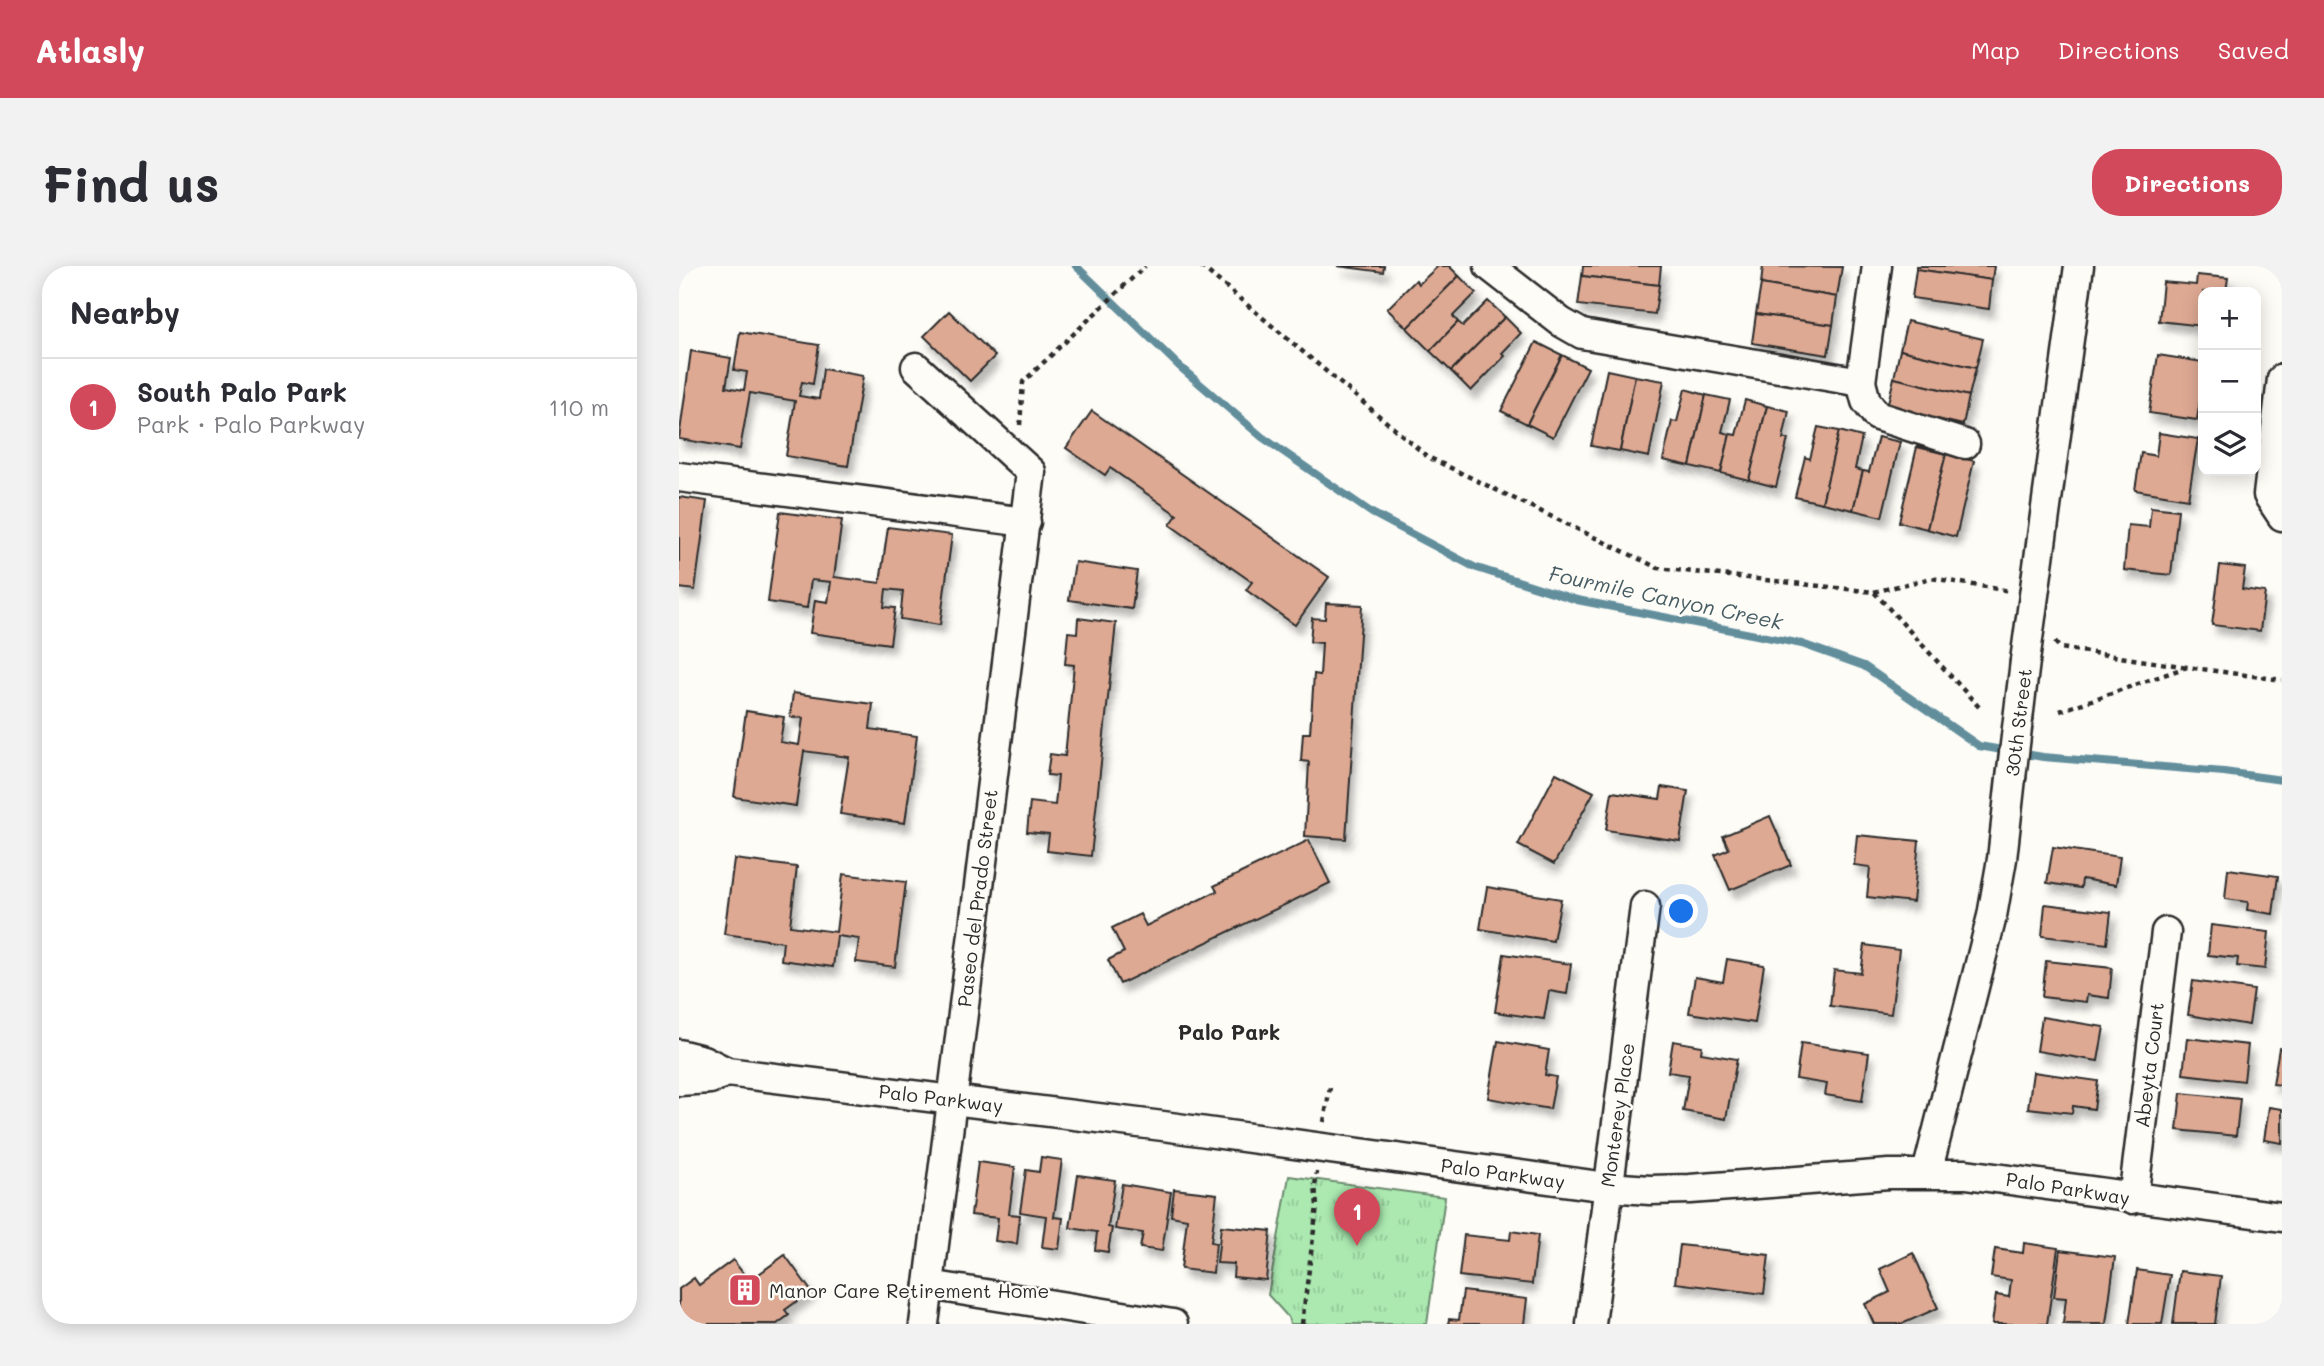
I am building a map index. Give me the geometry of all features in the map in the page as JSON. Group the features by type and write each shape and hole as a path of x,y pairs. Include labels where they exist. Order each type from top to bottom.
{"street":[{"path":"1489,266 1562,322 1583,334 1861,383"},
{"path":"1877,266 1861,383 1865,401 1877,416 1965,444"},
{"name":"30th Street","path":"1927,1173 1992,916 2002,859 2025,661 2079,266"},
{"name":"Paseo del Prado Street","path":"916,367 1031,472 924,1324"},
{"path":"2282,379 2268,495 2282,516"},
{"path":"679,477 1025,522"},
{"name":"Monterey Place","path":"1591,1324 1645,906"},
{"name":"Abeyta Court","path":"2133,1199 2166,932"},
{"name":"Palo Parkway","path":"679,1054 703,1060 727,1072 953,1099 1607,1187 1691,1189 1927,1173 2001,1178 2133,1199 2282,1217"},
{"name":"Palo Parkway","path":"679,1081 710,1079 727,1072"},
{"path":"929,1285 1174,1324"}],"path":[{"path":"1020,427 1023,382 1145,266"},
{"path":"1201,266 1428,457 1658,568 1874,592 1979,707"},
{"path":"2060,711 2187,667 2282,680"},
{"path":"1302,1324 1317,1206 1315,1186 1330,1087"}],"green space":[{"path":"1289,1176 1445,1197 1427,1324 1290,1324 1288,1317 1268,1295"}],"building":[{"path":"1337,266 1384,266 1383,272"},
{"path":"1438,266 1449,266 1459,276 1407,328 1387,309 1416,280 1419,284"},
{"path":"1583,266 1661,266 1659,285 1582,276"},
{"path":"1763,266 1842,267 1837,297 1761,284"},
{"path":"1916,266 1994,266 1992,280 1916,269"},
{"path":"1916,269 1992,280 1989,309 1912,298"},
{"path":"2197,275 2228,278 2227,287 2198,287 2198,325 2159,321 2163,282 2196,285"},
{"path":"1459,276 1476,293 1453,316 1458,322 1430,351 1407,328"},
{"path":"1582,276 1659,285 1655,314 1578,305"},
{"path":"1761,284 1837,297 1833,325 1756,314"},
{"path":"1488,301 1505,317 1451,371 1430,351 1458,322 1463,326"},
{"path":"949,311 995,356 970,381 924,336"},
{"path":"1756,314 1833,325 1828,355 1752,343"},
{"path":"1505,317 1521,333 1502,353 1505,356 1471,391 1451,371"},
{"path":"1907,321 1983,339 1976,368 1900,350"},
{"path":"740,332 819,345 813,384 802,382 799,396 819,399 823,369 863,376 848,466 786,456 795,401 750,393 740,449 679,439 691,351 731,358 726,387 744,390 747,372 734,370"},
{"path":"1536,342 1562,355 1527,424 1501,411"},
{"path":"1900,350 1976,368 1969,396 1894,378"},
{"path":"1562,355 1588,368 1553,437 1527,424"},
{"path":"2158,355 2198,361 2197,420 2149,413"},
{"path":"1607,370 1635,376 1620,451 1591,446"},
{"path":"1635,376 1664,381 1649,457 1620,451"},
{"path":"1894,378 1969,396 1963,425 1887,407"},
{"path":"1685,389 1706,395 1690,466 1663,460 1672,421 1677,422"},
{"path":"1706,395 1730,400 1722,432 1730,434 1721,473 1690,466"},
{"path":"1745,400 1767,406 1749,480 1721,473 1730,434 1736,435"},
{"path":"1767,406 1789,411 1783,439 1788,439 1776,487 1749,480"},
{"path":"1092,411 1329,577 1295,625 1246,590 1252,582 1170,525 1177,515 1110,468 1105,475 1066,448"},
{"path":"1818,427 1839,431 1822,503 1795,497 1805,457 1810,459"},
{"path":"1839,431 1862,437 1855,469 1863,471 1853,510 1822,503"},
{"path":"2159,433 2198,439 2188,499 2135,490 2141,453 2156,456"},
{"path":"1878,437 1900,442 1882,517 1853,510 1863,471 1869,472"},
{"path":"1917,447 1946,454 1927,529 1899,522"},
{"path":"1946,454 1974,461 1956,537 1927,529"},
{"path":"679,497 707,501 695,590 679,588"},
{"path":"2151,507 2178,510 2171,575 2124,570 2128,525 2149,527"},
{"path":"780,512 842,520 834,577 880,583 888,527 952,535 940,625 900,619 903,591 886,589 884,607 895,608 890,644 810,633 815,600 828,602 831,582 811,580 807,608 768,602"},
{"path":"1075,562 1137,571 1132,609 1069,600"},
{"path":"2220,565 2245,568 2242,589 2265,592 2260,631 2212,625"},
{"path":"1326,603 1362,605 1346,839 1305,836 1309,762 1301,761 1303,733 1310,733 1314,674 1320,675 1322,643 1310,642 1312,618 1325,619"},
{"path":"1078,618 1116,623 1091,856 1047,851 1049,834 1027,832 1030,802 1055,805 1058,776 1047,775 1050,754 1065,756 1074,665 1065,664 1068,632 1077,633"},
{"path":"793,693 873,704 870,729 917,736 905,823 840,814 849,757 804,751 796,806 734,797 746,711 784,717 780,742 799,745 803,718 790,717"},
{"path":"1556,773 1594,792 1554,864 1518,845"},
{"path":"1662,787 1688,791 1680,841 1606,830 1612,792 1660,799"},
{"path":"1770,816 1791,865 1730,890 1715,855 1729,849 1723,836"},
{"path":"1857,835 1919,841 1913,902 1867,897 1870,867 1854,865"},
{"path":"1309,840 1330,883 1120,984 1108,960 1124,952 1112,928 1140,914 1146,926 1217,891 1214,886"},
{"path":"2053,847 2120,857 2116,885 2082,879 2081,888 2047,883"},
{"path":"734,859 797,867 790,926 836,932 843,874 906,882 895,967 856,962 859,939 837,936 833,967 781,960 783,942 724,934"},
{"path":"2228,869 2278,876 2273,914 2247,910 2248,902 2225,899"},
{"path":"1487,887 1561,899 1553,941 1480,929"},
{"path":"2045,904 2111,912 2107,944 2042,936"},
{"path":"2211,925 2269,932 2265,969 2237,966 2238,958 2208,955"},
{"path":"1865,945 1899,950 1891,1014 1830,1006 1834,970 1861,973"},
{"path":"1504,954 1571,964 1567,994 1549,991 1544,1019 1495,1012"},
{"path":"1727,959 1764,965 1755,1023 1689,1013 1695,977 1723,982"},
{"path":"2046,961 2112,968 2109,998 2087,995 2086,1002 2042,997"},
{"path":"2193,981 2254,990 2249,1025 2188,1015"},
{"path":"2042,1017 2104,1027 2098,1061 2037,1051"},
{"path":"2187,1038 2248,1045 2244,1081 2183,1074"},
{"path":"1498,1041 1549,1050 1545,1075 1556,1077 1550,1109 1488,1098"},
{"path":"1673,1041 1702,1046 1701,1053 1737,1059 1726,1119 1683,1111 1689,1075 1668,1072"},
{"path":"1801,1043 1869,1053 1862,1101 1825,1095 1827,1084 1796,1079"},
{"path":"2279,1048 2282,1049 2282,1085 2273,1084"},
{"path":"2033,1072 2098,1081 2094,1109 2073,1106 2072,1113 2028,1108"},
{"path":"2181,1093 2240,1099 2236,1136 2177,1130"},
{"path":"2269,1107 2282,1109 2282,1143 2264,1140"},
{"path":"1041,1157 1062,1160 1054,1217 1063,1218 1059,1249 1042,1247 1046,1216 1020,1212 1026,1170 1039,1172"},
{"path":"978,1162 1015,1167 1009,1214 1020,1215 1017,1244 995,1241 998,1218 971,1215"},
{"path":"1078,1175 1115,1180 1108,1227 1112,1228 1108,1252 1095,1250 1097,1232 1070,1228"},
{"path":"1122,1184 1171,1192 1162,1251 1140,1248 1143,1233 1115,1229"},
{"path":"1174,1189 1217,1194 1211,1242 1216,1243 1213,1273 1181,1269 1187,1219 1171,1216"},
{"path":"1221,1226 1271,1231 1266,1280 1233,1277 1234,1264 1217,1263"},
{"path":"1511,1231 1538,1235 1532,1284 1459,1276 1464,1235 1510,1240"},
{"path":"2024,1243 2058,1248 2047,1324 1992,1324 1996,1295 2009,1297 2011,1280 1991,1277 1995,1249 2023,1253"},
{"path":"1680,1245 1769,1255 1764,1294 1675,1283"},
{"path":"2060,1250 2115,1257 2106,1324 2063,1324 2066,1298 2054,1297"},
{"path":"1913,1253 1938,1308 1902,1324 1874,1324 1865,1304 1890,1292 1880,1269"},
{"name":"Manor Care Retirement Home","path":"785,1255 811,1291 785,1310 789,1315 777,1324 679,1324 679,1289 694,1278 699,1285 733,1260 749,1281"},
{"path":"2137,1270 2170,1275 2162,1324 2129,1324"},
{"path":"2180,1271 2221,1276 2215,1324 2173,1324"},
{"path":"1463,1291 1527,1299 1524,1324 1448,1324 1449,1319 1459,1320"}],"waterway":[{"name":"Fourmile Canyon Creek","path":"1076,266 1179,366 1262,437 1372,513 1474,567 1577,600 1802,644 1864,666 1979,746 2043,757 2224,772 2282,780"}],"place":[{"name":"South Palo Park","path":"1357,1246"},
{"name":"Manor Care Retirement Home","path":"745,1290"}],"district":[{"name":"Palo Park","path":"1229,1031"}]}
